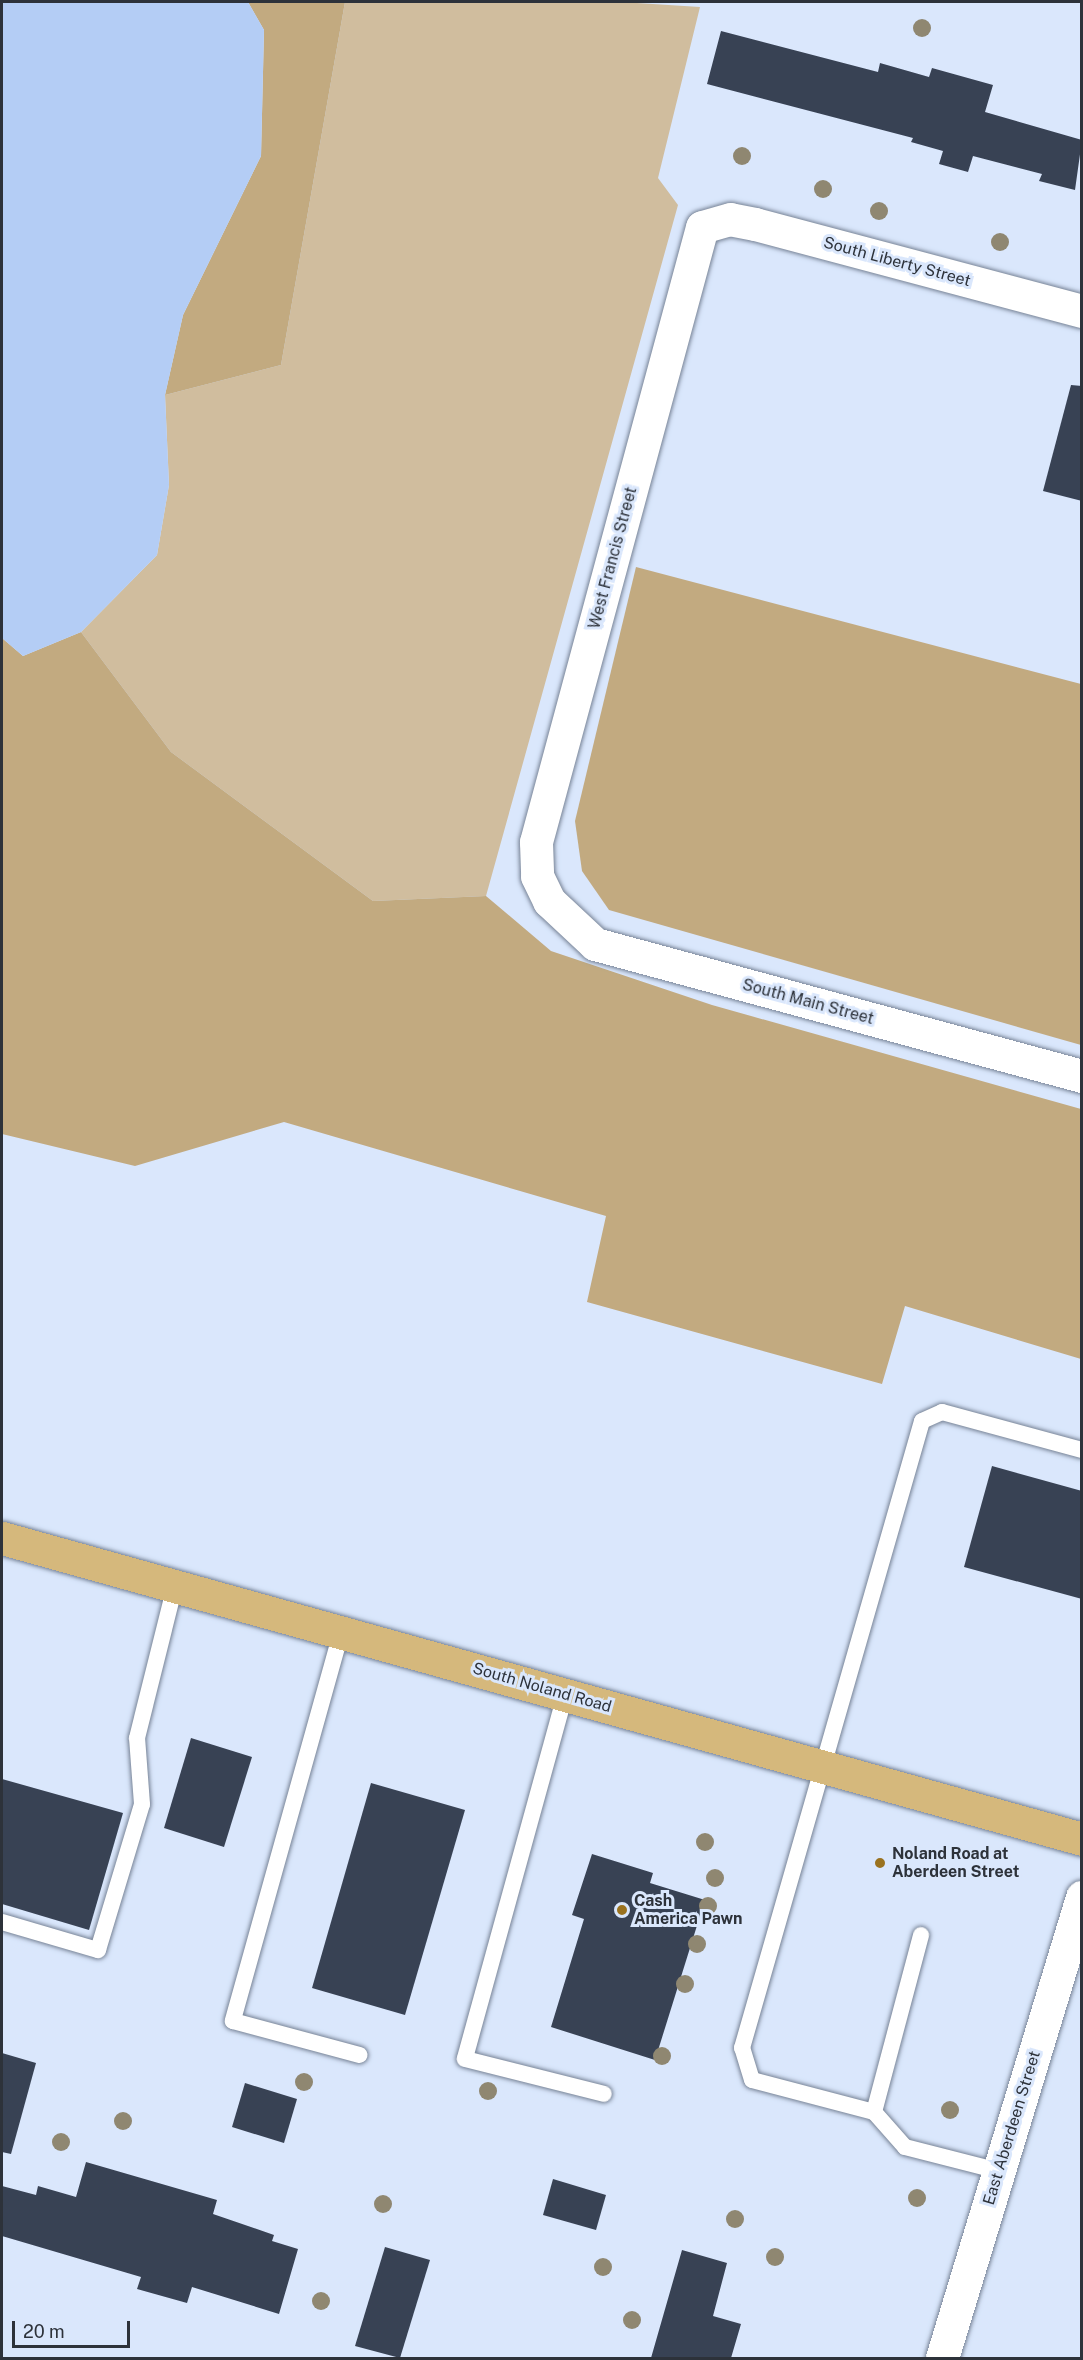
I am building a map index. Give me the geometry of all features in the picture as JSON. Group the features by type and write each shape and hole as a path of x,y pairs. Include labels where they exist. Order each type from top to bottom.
{"main road":[{"name":"South Noland Road","path":"2,1538 1082,1839"}],"street":[{"name":"South Liberty Street","path":"712,221 755,224 1082,311"},
{"name":"West Francis Street","path":"549,901 537,876 536,842 696,237 712,221"},
{"name":"South Main Street","path":"549,901 595,944 1082,1076"},
{"name":"East Aberdeen Street","path":"942,2358 1082,1897"}],"lane":[{"path":"999,2170 905,2147 874,2112 752,2080 742,2048 922,1421 942,1412 1082,1450"},
{"path":"2,1922 98,1950 141,1804 137,1738 175,1586"},
{"path":"341,1633 233,2021 360,2055"},
{"path":"565,1695 465,2059 604,2094"},
{"path":"874,2112 921,1935"}],"shaded area":[{"path":"248,2 345,2 281,365 165,395 183,315 261,156 264,30"},
{"path":"345,2 621,2 700,7 658,178 678,205 486,896 373,901 171,752 81,632 157,555 169,485 165,395 281,365"},
{"path":"636,567 1081,684 1081,1045 609,910 582,871 575,821"},
{"path":"81,632 171,752 373,901 486,896 551,951 712,1005 1081,1109 1081,1359 905,1306 882,1384 587,1302 606,1216 284,1122 135,1166 2,1134 2,638 23,656"}],"water":[{"path":"2,2 248,2 264,30 261,156 183,315 165,395 169,485 157,555 81,632 23,656 2,638"}],"building":[{"path":"721,31 878,72 880,63 929,77 932,68 993,85 985,112 1082,140 1075,190 1039,181 1042,174 973,156 968,172 939,164 943,151 911,142 913,138 707,84"},
{"path":"1071,385 1082,386 1082,501 1043,491"},
{"path":"992,1466 1082,1491 1082,1599 964,1567"},
{"path":"191,1738 252,1757 224,1847 164,1828"},
{"path":"2,1779 123,1813 89,1930 2,1904"},
{"path":"371,1783 465,1810 405,2015 312,1988"},
{"path":"592,1854 653,1873 650,1883 705,1900 655,2060 551,2027 584,1919 572,1915"},
{"path":"2,2053 36,2063 11,2154 2,2152"},
{"path":"245,2083 297,2099 284,2143 232,2127"},
{"path":"86,2162 217,2200 213,2214 274,2235 272,2241 298,2249 279,2314 192,2287 187,2303 137,2289 141,2277 2,2236 2,2186 36,2195 38,2186 76,2197"},
{"path":"553,2179 606,2195 596,2230 543,2215"},
{"path":"385,2247 430,2260 400,2358 355,2346"},
{"path":"682,2250 727,2263 713,2316 741,2324 731,2358 651,2358"}],"place":[{"name":"Noland Road at Aberdeen Street","path":"880,1863"},
{"name":"Cash America Pawn","path":"622,1910"}]}
